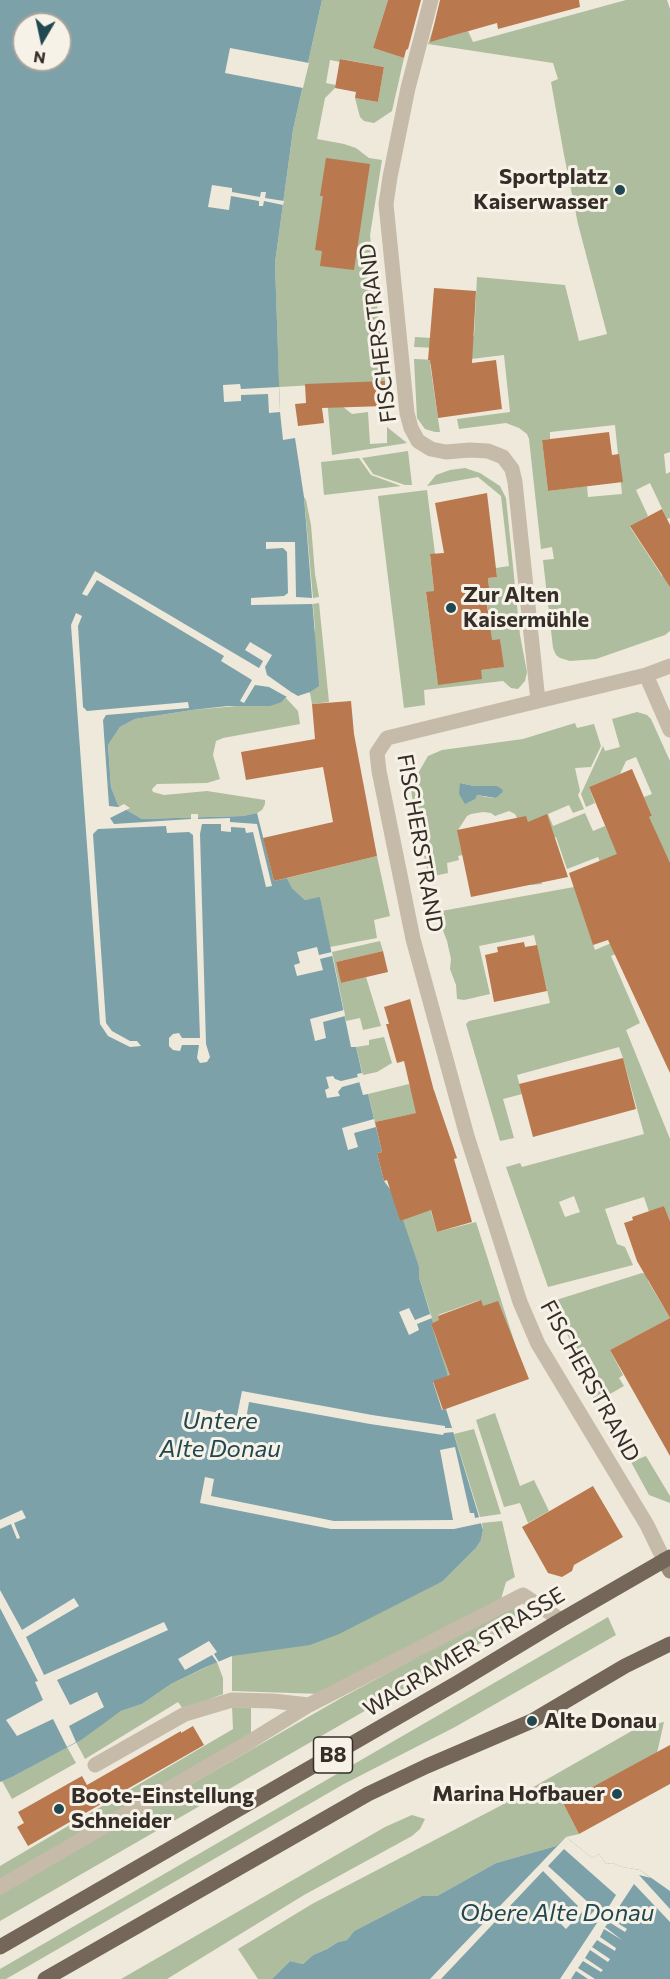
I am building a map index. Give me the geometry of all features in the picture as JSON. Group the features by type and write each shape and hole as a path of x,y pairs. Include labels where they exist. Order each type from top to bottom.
{"main road":[{"name":"WAGRAMER STRASSE","path":"0,1947 457,1683 561,1620 668,1562"},
{"name":"B8","path":"45,1979 368,1794 532,1721 625,1666 670,1644"}],"street":[{"name":"FISCHERSTRAND","path":"430,0 406,99 386,204 407,413 418,441 431,449 446,452 488,451 503,457 512,469 538,701 387,738 377,753 379,771 413,939 467,1136 520,1302 538,1344 668,1562"},
{"path":"538,701 646,675 670,666"},
{"path":"646,675 670,730"},
{"path":"0,1887 309,1705 524,1596 561,1620"},
{"path":"95,1765 185,1714 232,1700 309,1705"}],"green space":[{"path":"322,0 388,0 373,48 404,58 392,111 374,123 364,121 360,117 355,98 378,102 384,67 341,59 340,62 330,60 326,83 336,85 325,98 317,139 344,144 356,148 369,158 382,160 370,235 385,381 279,387 275,263 293,130"},
{"path":"626,0 667,0 670,9 670,452 664,454 666,474 670,472 670,518 667,519 650,483 636,490 648,516 630,527 662,576 670,572 670,631 665,635 596,659 570,661 556,655 553,648 543,560 554,559 552,547 541,549 527,434 506,423 459,429 457,419 510,412 504,355 430,364 440,432 425,429 417,418 414,359 437,360 438,348 414,347 415,337 467,340 467,336 474,336 477,277 565,285 579,341 607,334 578,224 564,155 551,82 558,79 553,63 428,44 441,5 448,37 468,31 473,42","holes":["615,425 622,494 588,497 587,486 548,491 542,440 550,439 550,432"]},
{"path":"331,397 352,414 368,412 370,444 387,443 387,427 407,443 332,455 327,398"},
{"path":"408,451 412,485 405,485 373,474 362,458"},
{"path":"359,458 371,475 401,486 324,495 321,462"},
{"path":"465,468 480,473 500,486 506,498 520,635 527,672 525,681 518,689 511,688 503,681 424,690 425,705 404,708 378,496 427,490 435,554 430,555 434,591 426,593 438,684 481,670 503,667 500,639 478,642 475,616 489,615 486,598 490,597 488,578 497,577 496,568 509,566 501,496 478,477 427,486 436,475"},
{"path":"304,497 311,525 319,597 313,598"},
{"path":"319,603 329,702 312,704 306,687 315,629 313,604"},
{"path":"286,698 298,711 300,724 216,741 213,755 220,779 207,783 157,784 152,789 153,792 164,795 207,791 265,800 262,810 243,816 142,819 118,805 111,787 108,745 120,727 135,719 192,710 282,702"},
{"path":"637,712 647,715 670,761 670,863 622,917 598,857 567,869 556,837 535,842 542,884 531,885 517,818 509,811 495,816 483,812 467,816 458,830 463,855 458,856 459,860 447,863 448,873 429,877 414,814 411,788 428,756 442,750 523,739 575,723 577,728 594,724 601,746 591,767 575,768 580,791 578,795 584,809 573,813 569,805 548,814 553,826 585,813 593,831 605,826 609,834 652,816 644,797 652,794 636,757 626,761 620,774 589,787 595,803 586,807 581,794 603,746 605,751 620,747 612,719","holes":["460,783 474,786 497,786 502,793 496,798 477,795"]},
{"path":"377,856 390,916 374,920 377,938 330,947 320,898 305,900 292,888 287,878"},
{"path":"574,887 595,950 670,918 649,940 611,956 640,1023 626,1030 670,1139 670,1221 664,1206 649,1212 644,1197 605,1209 617,1244 625,1247 633,1265 548,1287 506,1167 520,1163 522,1167 644,1134 619,1047 517,1075 522,1094 503,1099 514,1138 500,1141 466,1024 469,1021 550,1003 534,935 479,946 490,994 464,1000 457,999 456,985 450,969 451,959 447,941 436,912","holes":["574,1196 580,1212 565,1217 559,1202"]},
{"path":"380,941 383,951 336,962 341,983 366,977 381,1026 363,1030 360,1018 346,1021 332,952"},
{"path":"384,1037 392,1063 377,1072 363,1075 356,1047 369,1045 369,1040"},
{"path":"409,1084 413,1095 434,1090 440,1108 375,1122 368,1094"},
{"path":"421,1178 437,1232 476,1222 516,1347 514,1384 448,1376 426,1334 432,1318 419,1277 419,1267 409,1256 390,1189","holes":["480,1300 437,1341 431,1324 440,1321 438,1315"]},
{"path":"642,1273 647,1274 648,1281 670,1318 610,1350 623,1375 619,1378 624,1386 596,1402 589,1391 595,1387 566,1332 553,1301"},
{"path":"495,1413 520,1486 534,1480 549,1511 528,1523 520,1503 504,1507 476,1420"},
{"path":"474,1429 501,1514 480,1517 454,1434"},
{"path":"646,1456 670,1496 670,1503 649,1495 631,1462"},
{"path":"502,1521 515,1577 506,1582 501,1599 321,1694 232,1691 232,1656 228,1647 443,1581 476,1548 481,1540 482,1523"},
{"path":"515,1607 524,1610 513,1624 0,1921 0,1894 343,1697"},
{"path":"608,1617 616,1635 455,1727 344,1784 6,1979 0,1979 0,1969"},
{"path":"217,1662 223,1678 223,1694 183,1709 178,1702 85,1759 76,1742 121,1711 142,1704 171,1684"},
{"path":"232,1707 251,1708 251,1734 0,1879 0,1866 233,1729"},
{"path":"664,1722 657,1753 563,1803 579,1834 566,1837 556,1846 496,1863 437,1896 422,1896 354,1931 347,1940 338,1942 313,1955 303,1964 290,1961 272,1979 258,1979 238,1949 312,1904 500,1806 637,1728"},
{"path":"67,1747 76,1763 12,1799 2,1781"},
{"path":"412,1815 425,1819 420,1829 412,1836 304,1895 167,1979 121,1979 385,1827"}],"water":[{"name":"Untere Alte Donau","path":"0,0 322,0 293,130 275,263 280,412 283,440 295,438 304,497 319,686 298,696 291,692 282,702 270,706 228,706 135,719 120,727 108,745 111,787 118,805 142,819 243,816 257,813 274,881 287,878 292,888 305,900 320,897 351,1047 356,1047 362,1073 357,1074 363,1095 368,1094 382,1152 377,1153 384,1181 396,1193 396,1208 400,1221 403,1220 419,1267 419,1277 433,1323 431,1324 448,1376 433,1382 442,1410 446,1409 483,1530 476,1548 443,1581 339,1634 310,1645 232,1656 206,1667 171,1684 142,1704 121,1711 81,1740 0,1782"},
{"path":"460,783 474,786 497,786 503,790 496,798 477,795 475,799 465,804 459,794"},
{"name":"Obere Alte Donau","path":"566,1837 592,1858 599,1854 606,1864 612,1863 640,1870 670,1891 670,1979 272,1979 290,1961 303,1964 313,1955 338,1942 347,1940 354,1931 422,1896 437,1896 496,1863 556,1846"}],"pier":[{"path":"230,48 309,63 303,88 225,73"},
{"path":"212,185 232,188 232,192 260,197 261,192 266,192 265,198 284,201 283,205 264,201 263,206 259,206 259,201 231,196 229,210 208,207"},
{"path":"240,384 241,389 279,387 280,412 269,413 268,394 241,395 241,401 224,402 223,385"},
{"path":"266,542 295,542 296,597 313,598 313,604 251,605 251,598 284,596 288,593 287,552 283,548 266,549"},
{"path":"95,571 259,668 263,661 245,650 250,642 272,655 265,667 267,675 291,692 287,697 269,687 255,685 244,703 240,701 252,680 221,661 224,656 97,580 87,596 82,594"},
{"path":"76,613 82,616 78,626 83,707 87,711 188,702 189,708 106,715 103,720 109,806 118,807 124,804 130,808 110,818 114,824 191,819 191,814 198,814 198,819 230,818 230,822 257,824 272,886 266,887 253,832 246,833 245,828 231,827 231,832 221,831 221,824 202,824 200,834 206,1044 210,1057 207,1062 200,1063 197,1058 199,1045 182,1045 180,1051 173,1050 169,1046 169,1038 173,1034 179,1033 182,1038 200,1038 193,835 189,832 167,833 166,826 98,829 93,834 106,1023 112,1031 130,1041 137,1041 141,1046 130,1047 108,1036 100,1024 71,625"},
{"path":"317,947 319,955 332,952 332,956 320,959 323,970 297,976 294,965 300,963 297,952"},
{"path":"344,1010 345,1016 323,1022 326,1038 315,1041 310,1019"},
{"path":"333,1076 341,1081 358,1077 360,1082 342,1087 338,1092 340,1096 327,1098 325,1090 329,1088 326,1077"},
{"path":"374,1119 376,1127 354,1133 358,1147 348,1150 342,1128"},
{"path":"409,1308 415,1320 430,1314 432,1318 417,1324 419,1330 409,1335 399,1312"},
{"path":"242,1391 445,1426 445,1428 452,1428 454,1432 443,1435 249,1402 245,1425 195,1417 197,1409 237,1416"},
{"path":"455,1447 470,1513 474,1513 475,1518 480,1517 482,1523 454,1529 331,1529 200,1503 205,1477 214,1479 211,1496 334,1521 453,1520 440,1450"},
{"path":"22,1510 26,1518 14,1523 20,1538 17,1539 11,1524 0,1529 0,1520"},
{"path":"0,1590 22,1630 74,1598 79,1606 26,1637 44,1675 164,1622 168,1630 57,1680 70,1705 97,1692 104,1707 69,1726 76,1742 67,1747 53,1719 17,1736 6,1720 43,1700 35,1682 38,1681 0,1608"},
{"path":"209,1641 217,1652 214,1654 219,1662 212,1655 185,1670 178,1659"},
{"path":"566,1837 592,1858 599,1854 606,1864 612,1863 640,1870 651,1878 639,1875 670,1909 670,1922 634,1884 611,1919 627,1929 625,1932 609,1922 605,1927 622,1940 604,1929 600,1937 616,1948 615,1951 597,1940 592,1947 610,1959 608,1962 590,1950 585,1958 603,1970 601,1972 583,1961 578,1968 595,1979 588,1979 576,1971 571,1979 560,1979 597,1923 589,1916 595,1910 603,1916 616,1895 564,1849 548,1866 590,1904 566,1929 561,1924 578,1906 543,1871 441,1979 430,1979"}],"building":[{"path":"388,0 421,0 404,58 373,48"},
{"path":"440,0 579,0 580,7 498,29 497,23 430,42"},
{"path":"340,59 384,67 378,102 355,98 356,92 335,88"},
{"path":"326,158 370,164 354,270 320,266 322,251 315,250"},
{"path":"434,288 476,291 472,363 496,360 502,409 438,418 430,360 428,360"},
{"path":"385,381 386,406 322,408 324,423 298,426 295,404 306,403 305,384"},
{"path":"609,432 612,455 619,454 623,482 548,491 542,440"},
{"name":"Zur Alten Kaisermühle","path":"487,493 497,577 488,578 490,597 486,598 492,640 500,639 504,667 481,670 482,679 438,685 426,592 434,591 430,554 444,553 435,503"},
{"path":"662,509 670,525 670,587 630,526"},
{"path":"351,701 354,734 377,856 274,881 263,838 333,822 323,767 246,780 241,752 315,739 312,704"},
{"path":"632,769 652,816 649,817 670,863 670,1073 608,940 593,945 569,873 617,854 589,787"},
{"path":"547,814 568,877 471,897 457,830 526,816 528,822"},
{"path":"524,942 525,947 537,945 547,991 494,1002 485,955 498,952 497,947"},
{"path":"383,951 388,972 341,983 336,962"},
{"path":"410,999 434,1091 457,1158 454,1159 472,1222 437,1232 431,1210 400,1221 387,1180 384,1181 377,1153 382,1152 375,1122 416,1113 404,1061 397,1063 386,1024 389,1024 384,1007"},
{"path":"623,1058 636,1109 533,1137 519,1084"},
{"path":"664,1206 670,1221 670,1318 637,1261 624,1223 633,1220 632,1217"},
{"path":"481,1300 483,1306 498,1301 529,1379 443,1410 433,1381 450,1375 431,1324 439,1320 438,1316"},
{"path":"670,1318 670,1456 610,1350"},
{"path":"593,1486 623,1537 574,1565 572,1571 562,1577 548,1573 522,1527"},
{"path":"193,1726 204,1745 28,1846 17,1827 24,1823 18,1812 82,1776 87,1785"},
{"name":"Marina Hofbauer","path":"670,1745 670,1784 579,1834 563,1803"}],"place":[{"name":"Sportplatz Kaiserwasser","path":"620,190"},
{"name":"Zur Alten Kaisermühle","path":"451,608"},
{"name":"Alte Donau","path":"532,1721"},
{"name":"Marina Hofbauer","path":"617,1794"},
{"name":"Boote-Einstellung Schneider","path":"59,1809"}]}
